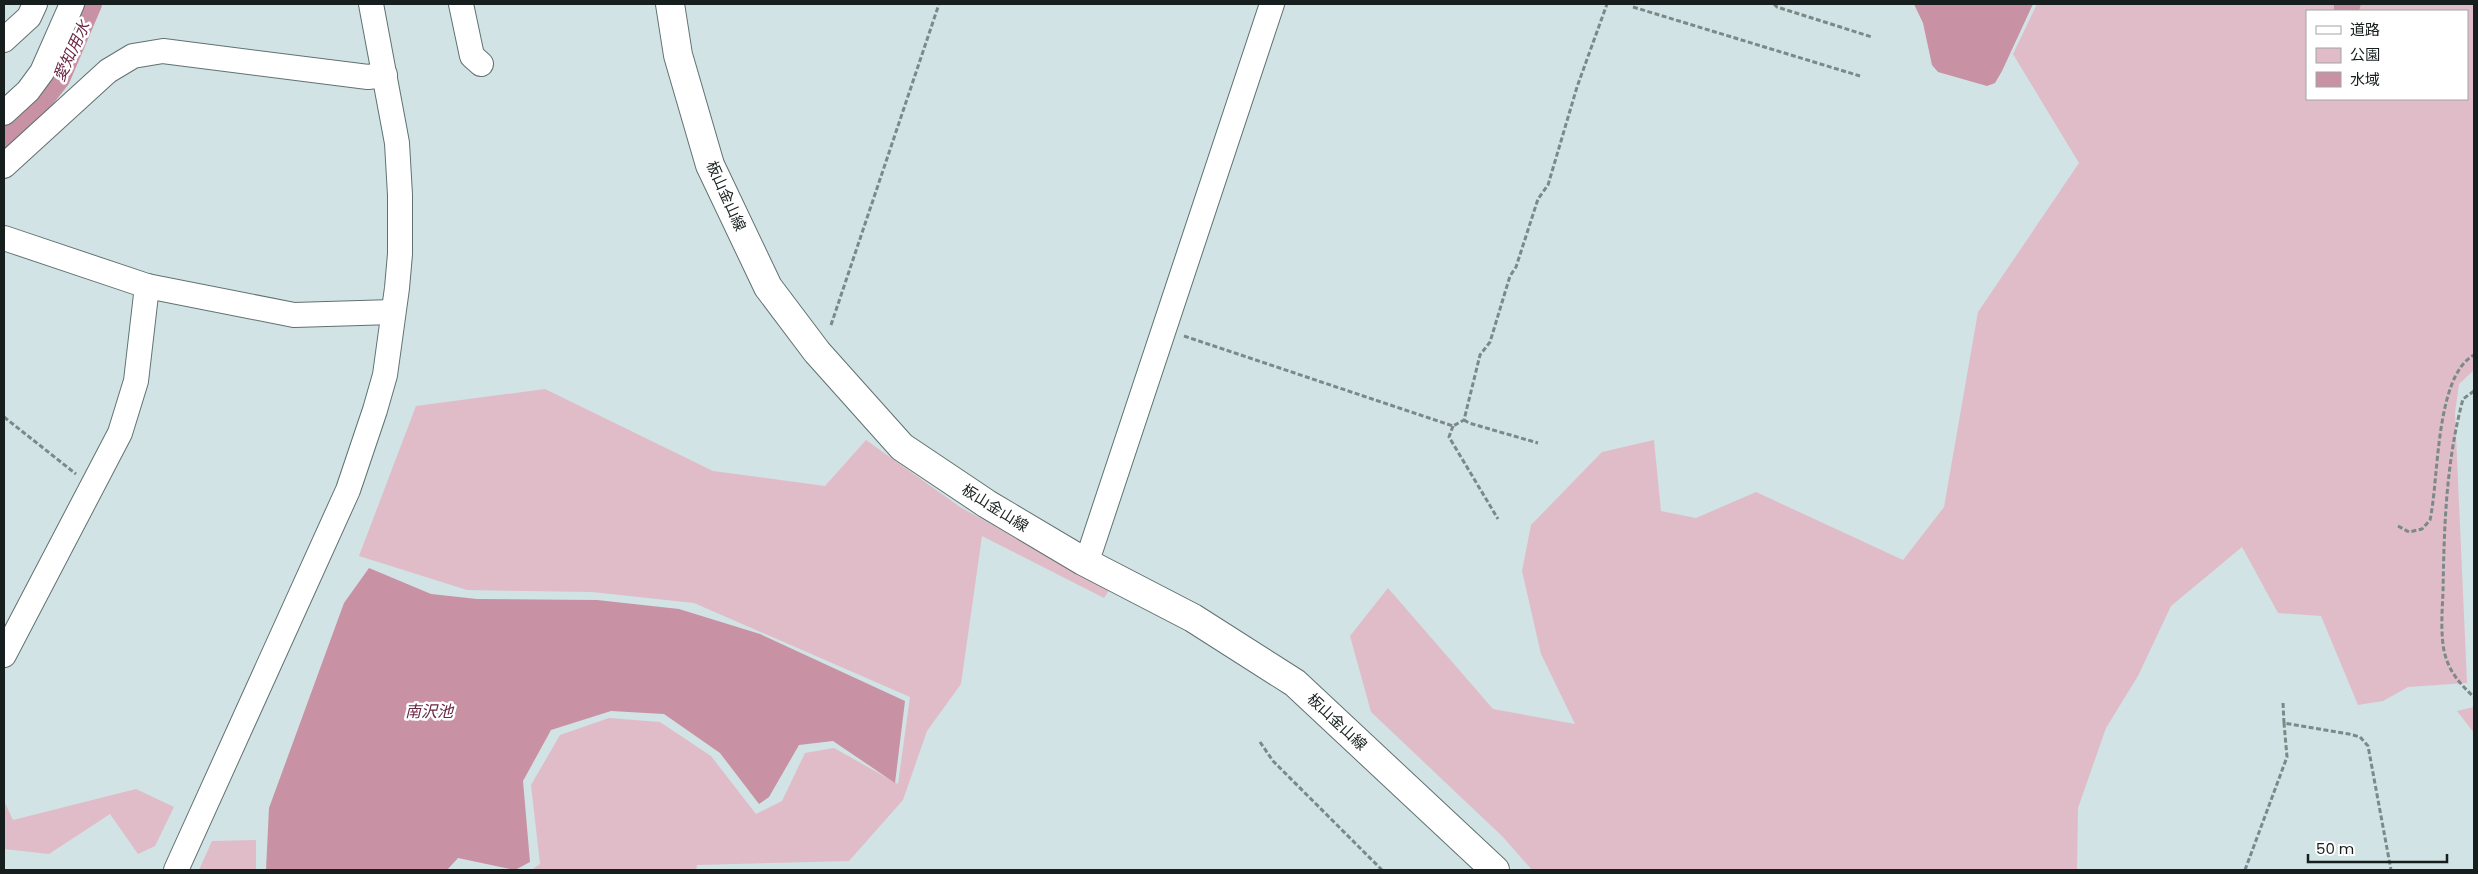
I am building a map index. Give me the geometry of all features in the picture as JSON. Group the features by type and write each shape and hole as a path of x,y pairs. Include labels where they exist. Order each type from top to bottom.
{"main road":[{"name":"板山金山線","path":"670,4 678,55 710,165 768,287 817,352 902,447 987,504 1083,561 1193,618 1294,683 1495,870"}],"street":[{"path":"4,113 28,91 42,72 72,4"},
{"path":"176,870 348,490 376,410 385,375 390,348 400,254 400,195 396,143 371,4"},
{"path":"460,4 472,56 481,64"},
{"path":"1083,561 1091,549 1272,4"},
{"path":"4,40 32,10 51,43 55,44"},
{"path":"4,166 108,71 133,56 162,51 368,77 385,75"},
{"path":"4,238 147,286 294,315 393,312"},
{"path":"4,655 120,433 129,406 141,346 147,286"}],"path":[{"path":"831,325 939,4"},
{"path":"1498,519 1449,437 1453,426 1464,420 1480,355 1490,342 1510,276 1516,267 1538,199 1548,185 1577,87 1607,4"},
{"path":"1774,4 1777,7 1872,37"},
{"path":"1633,7 1860,76"},
{"path":"1164,329 1453,426"},
{"path":"2398,526 2409,532 2422,529 2430,520 2443,414 2460,370 2474,355"},
{"path":"2474,391 2463,399 2454,432 2444,529 2442,612 2444,655 2450,670 2474,697"},
{"path":"4,418 93,484"},
{"path":"1464,420 1538,443"},
{"path":"2245,870 2287,757 2283,703"},
{"path":"2284,723 2360,737 2368,746 2391,870"},
{"path":"1260,742 1273,761 1382,870"}],"green space":[{"path":"2037,4 2474,4 2474,370 2459,384 2455,413 2467,683 2408,687 2383,701 2358,705 2321,616 2278,613 2242,547 2171,606 2138,676 2106,728 2078,808 2077,870 1532,870 1503,837 1371,712 1350,636 1388,588 1493,709 1575,724 1541,654 1522,571 1531,525 1602,452 1654,440 1661,511 1696,518 1756,492 1903,560 1944,507 1978,312 2079,163 2013,54"},
{"path":"545,389 713,471 825,486 866,440 960,507 1109,590 1104,598 982,536 961,684 927,731 903,800 849,861 697,865 696,870 531,870 540,864 531,785 560,735 609,718 660,722 711,756 756,814 782,801 805,753 834,748 898,784 910,697 694,603 592,592 467,590 359,556 416,406"},
{"path":"2474,707 2474,733 2457,711"},
{"path":"136,789 174,807 155,846 138,854 110,814 49,854 4,849 4,801 13,820"},
{"path":"256,840 256,870 199,870 212,841"}],"water":[{"path":"1914,4 2033,4 2002,71 1995,83 1987,86 1938,72 1932,65 1923,23"},
{"path":"2334,4 2361,4 2359,10 2334,10"},
{"name":"南沢池","path":"369,568 431,594 477,599 597,600 679,609 760,634 905,701 895,783 833,741 799,745 769,797 759,804 720,753 664,714 611,711 551,730 523,781 530,862 515,870 458,858 447,870 266,870 269,808 344,603"}],"waterway":[{"name":"愛知用水","path":"4,138 41,103 60,79 92,4"}]}
